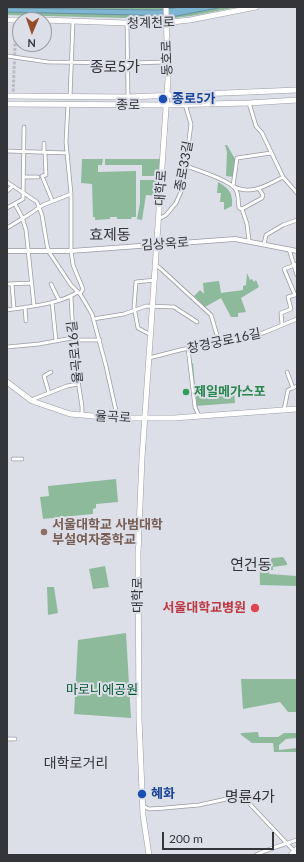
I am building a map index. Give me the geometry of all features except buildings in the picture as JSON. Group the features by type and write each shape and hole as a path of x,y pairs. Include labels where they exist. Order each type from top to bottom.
{"main road":[{"name":"동호로","path":"166,7 168,62 167,95"},
{"name":"청계천로","path":"52,20 127,24 166,22 190,20 256,7"},
{"name":"종로","path":"7,96 128,97 297,90"},
{"name":"대학로","path":"149,855 143,806 138,706 138,553 142,458 167,95"},
{"name":"종로","path":"7,104 166,105 297,100"},
{"name":"율곡로","path":"7,382 30,400 70,414 145,419 297,410"}],"street":[{"path":"70,97 73,21"},
{"path":"127,24 128,97"},
{"path":"7,56 48,62 168,62"},
{"path":"249,103 256,126 262,133 283,177 297,193"},
{"path":"7,310 34,306 71,297 79,293 82,289 73,266 71,251 71,194 66,134 68,104"},
{"name":"종로33길","path":"159,219 166,215 176,204 183,187 191,124 185,104"},
{"path":"7,208 23,199 24,127"},
{"path":"44,143 46,175 42,176 52,200"},
{"path":"7,151 68,153"},
{"path":"233,186 237,158 271,153"},
{"path":"186,166 245,190 259,188 283,177"},
{"path":"24,177 38,177"},
{"path":"7,182 37,202 50,252 71,285 86,302 100,340 116,412 115,418"},
{"path":"7,191 13,186"},
{"path":"233,186 237,190 239,208 242,209 247,224 249,241"},
{"path":"242,209 262,198 263,195 259,188"},
{"path":"7,228 52,200 71,194"},
{"path":"15,204 23,219 26,230 34,306"},
{"path":"264,244 266,235 283,225 297,220"},
{"name":"김상옥로","path":"7,251 71,251 235,239 297,251"},
{"path":"289,250 296,265 297,275"},
{"path":"156,265 211,315 220,342"},
{"path":"282,325 281,313 291,309 288,297 294,295 284,269 296,265"},
{"path":"151,335 138,328 134,311 136,282 155,280"},
{"path":"7,284 31,283"},
{"path":"12,284 14,309"},
{"path":"51,284 59,300"},
{"name":"율곡로16길","path":"71,297 72,338 82,415"},
{"path":"52,302 56,341"},
{"path":"93,319 124,314 146,306 153,306 174,307 197,322"},
{"path":"25,307 26,321"},
{"name":"창경궁로16길","path":"149,358 188,348 263,333 297,319"},
{"path":"7,347 40,344 72,338 75,340 100,340"},
{"path":"188,348 195,407 199,416"},
{"path":"49,393 44,376 51,372"},
{"path":"287,372 292,388"},
{"path":"30,400 67,386 78,384"},
{"path":"284,410 288,390 297,386"},
{"path":"13,459 22,459"},
{"path":"7,739 15,739"},
{"path":"143,806 149,809 165,808 199,805 236,798 248,802 295,853"},
{"path":"256,855 266,850 297,840"}],"green space":[{"path":"7,7 238,7 191,16 165,19 52,16 52,12 12,12 12,15 7,15"},
{"path":"225,145 227,145 235,159 233,177 226,176 227,152"},
{"path":"82,159 103,159 102,165 98,165 98,172 136,171 136,217 132,217 131,219 117,219 117,217 110,217 110,219 95,220 95,217 93,217 92,184 81,183"},
{"path":"105,159 160,159 159,176 142,176 142,165 105,165"},
{"path":"140,180 160,180 159,196 146,195 142,220 137,219 140,203"},
{"path":"218,182 230,191 232,197 232,206 224,210 224,202 220,202 221,193 217,193"},
{"path":"247,273 250,280 252,279 254,282 256,280 259,287 241,298 246,312 238,313 238,317 231,317 221,298 205,307 194,296 200,290 204,294 203,283 219,281 221,293 243,290 243,286 246,285"},
{"path":"193,363 195,387 198,387 199,390 234,387 235,403 195,406 191,364"},
{"path":"116,479 118,502 96,504 96,508 93,509 93,514 43,519 40,497 49,496 48,486"},
{"path":"283,557 287,565 273,567 273,570 270,570 269,574 297,576 297,586 260,585 260,566 264,560"},
{"path":"105,566 109,587 93,589 89,569"},
{"path":"47,587 54,587 58,613 48,615"},
{"name":"마로니에공원","path":"126,633 131,718 74,714 78,640"},
{"path":"241,679 297,679 297,712 288,712 280,702 243,709"},
{"path":"258,732 259,737 278,737 284,733 297,733 297,738 286,739 279,745 279,750 297,748 297,752 274,752 273,743 252,743 240,734"}],"water":[{"path":"182,7 223,7 177,16 7,12 7,8 157,10"}],"tunnel":[{"path":"13,96 15,52"}],"place":[{"name":"종로5가","path":"163,99"},
{"name":"제일메가스포","path":"186,392"},
{"name":"서울대학교 사범대학 부설여자중학교","path":"44,532"},
{"name":"서울대학교병원","path":"255,608"},
{"name":"혜화","path":"142,794"}],"district":[{"name":"종로5가","path":"115,67"},
{"name":"효제동","path":"110,235"},
{"name":"연건동","path":"251,565"},
{"name":"대학로거리","path":"76,763"},
{"name":"명륜4가","path":"250,797"}]}
